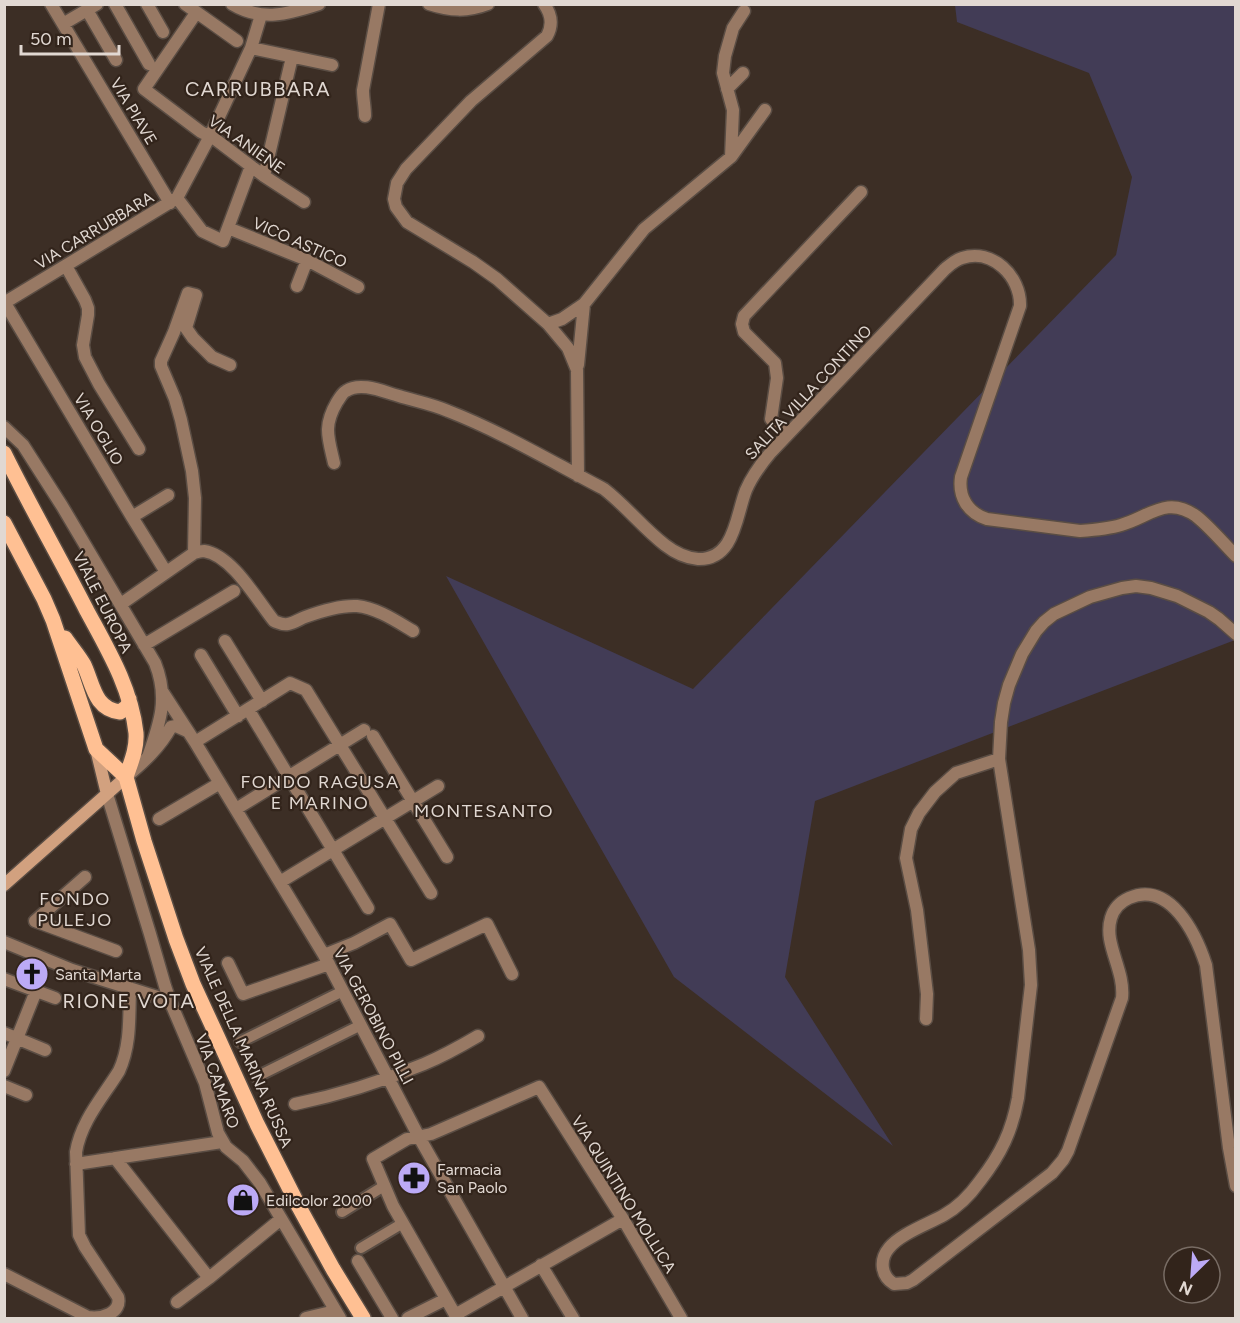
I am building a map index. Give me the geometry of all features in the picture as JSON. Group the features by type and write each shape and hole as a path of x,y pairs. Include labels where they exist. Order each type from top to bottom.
{"main road":[{"name":"VIALE EUROPA","path":"4,453 124,683 136,735 135,754 126,777"},
{"path":"4,522 53,620 96,749 107,794"},
{"path":"53,620 84,665 92,691 102,704 112,711 120,712 128,706 129,699"},
{"path":"4,885 126,777 96,749"},
{"name":"VIALE DELLA MARINA RUSSA","path":"126,777 144,842 176,939 205,1011 248,1106 299,1207 363,1318"}],"street":[{"name":"VIA PIAVE","path":"51,4 174,200 202,231 224,241 228,228"},
{"path":"115,4 149,64"},
{"path":"147,4 163,32"},
{"path":"185,4 237,41"},
{"path":"232,4 261,15 278,15 319,4"},
{"path":"365,116 363,90 379,4"},
{"path":"429,4 443,9 463,11 488,4"},
{"path":"544,4 552,22 547,36 460,111 401,175 394,199 396,207 407,222 497,279 548,324 568,348 577,370"},
{"path":"63,24 92,7 116,60"},
{"path":"731,157 733,110 723,73 733,28 744,11"},
{"name":"VIA ANIENE","path":"196,13 144,89 201,132 304,202"},
{"path":"174,200 210,136 251,48 261,15"},
{"path":"251,48 332,65"},
{"path":"264,176 292,57"},
{"path":"727,89 743,73"},
{"path":"548,324 562,319 584,304 644,229 731,157 765,110"},
{"path":"228,228 251,166"},
{"path":"787,435 771,420 777,378 775,363 744,332 742,324 744,316 861,192"},
{"name":"VIA CARRUBBARA","path":"5,303 174,200"},
{"name":"VICO ASTICO","path":"228,228 307,260 358,287"},
{"name":"SALITA VILLA CONTINO","path":"334,463 328,437 328,422 341,396 346,390 354,388 374,389 446,410 503,436 604,489 664,544 683,556 704,559 713,557 720,553 727,544 736,524 745,492 763,462 945,269 962,258 978,256 999,264 1010,274 1021,298 961,477 961,490 968,507 976,515 987,519 1080,531 1122,525 1160,508 1176,508 1195,515 1236,556"},
{"path":"297,286 307,260"},
{"path":"66,266 86,300 88,308 83,345 85,357 139,449"},
{"path":"194,553 195,498 192,471 175,399 161,366 188,293 196,296 186,328 193,339 212,357 230,365"},
{"name":"VIA OGLIO","path":"5,303 166,572"},
{"path":"578,476 577,370 584,304"},
{"name":"VIALE EUROPA","path":"4,427 23,445 121,604 155,663 162,691"},
{"path":"132,517 168,495"},
{"path":"121,604 194,553 204,551 229,564 274,621 281,624 288,624 334,608 360,606 382,614 413,631"},
{"path":"1236,634 1219,618 1177,596 1136,586 1090,597 1064,609 1044,622 1036,631 1015,670 1004,703 999,759 1029,950 1031,985 1015,1113 1004,1146 966,1200 891,1245 882,1263 885,1276 894,1284 913,1280 1052,1173 1063,1160 1122,998 1121,976 1110,939 1110,919 1118,906 1134,896 1153,896 1172,905 1190,928 1201,948 1206,965 1229,1148 1236,1186"},
{"path":"144,645 234,591"},
{"path":"225,641 262,701"},
{"path":"201,655 289,777 368,908"},
{"path":"126,777 160,744 171,727 176,726 192,738 243,713 290,683 306,690 431,893"},
{"path":"148,757 160,719 162,691"},
{"name":"VIA GEROBINO PILLI","path":"162,691 326,960 419,1137 522,1318"},
{"path":"236,809 340,745 368,733 447,857"},
{"path":"926,1019 927,994 917,910 906,858 911,829 919,813 935,792 956,773 999,759"},
{"path":"159,819 220,783"},
{"path":"280,882 438,786"},
{"name":"VIA CAMARO","path":"107,794 170,1001 205,1083 218,1133 226,1147 247,1165 269,1198 338,1315"},
{"path":"86,877 35,921 116,951"},
{"path":"228,963 243,993 326,960 390,924 411,960 487,924 512,974"},
{"path":"4,942 72,970 170,1001"},
{"path":"10,966 5,979 55,998"},
{"path":"4,1274 88,1317 105,1316 117,1308 120,1301 118,1297 79,1234 76,1164 78,1140 82,1129 119,1071 126,1051 130,988"},
{"path":"4,1071 36,991"},
{"path":"240,1042 343,991"},
{"path":"256,1077 361,1025"},
{"path":"4,1033 45,1050"},
{"path":"295,1104 389,1078 425,1064 478,1036"},
{"path":"4,1086 26,1095"},
{"name":"VIA QUINTINO MOLLICA","path":"419,1137 431,1134 539,1087 623,1219 681,1318"},
{"path":"419,1137 407,1139 373,1160 403,1223 456,1317 623,1219"},
{"path":"76,1164 222,1142"},
{"path":"115,1158 209,1278"},
{"path":"342,1212 384,1186"},
{"path":"177,1302 281,1219"},
{"path":"361,1248 403,1223"},
{"path":"358,1261 393,1318"},
{"path":"542,1265 573,1318"},
{"path":"408,1318 446,1299"},
{"path":"306,1318 338,1315"}],"shaded area":[{"path":"955,5 1235,5 1235,640 815,801 785,977 893,1146 674,977 446,576 693,689 1116,255 1132,177 1089,73 957,22"}],"place":[{"name":"Santa Marta","path":"32,974"},
{"name":"Farmacia San Paolo","path":"414,1178"},
{"name":"Edilcolor 2000","path":"243,1200"}],"district":[{"name":"CARRUBBARA","path":"258,89"},
{"name":"FONDO RAGUSA E MARINO","path":"320,792"},
{"name":"MONTESANTO","path":"484,811"},
{"name":"FONDO PULEJO","path":"75,909"},
{"name":"RIONE VOTA","path":"129,1001"}]}
